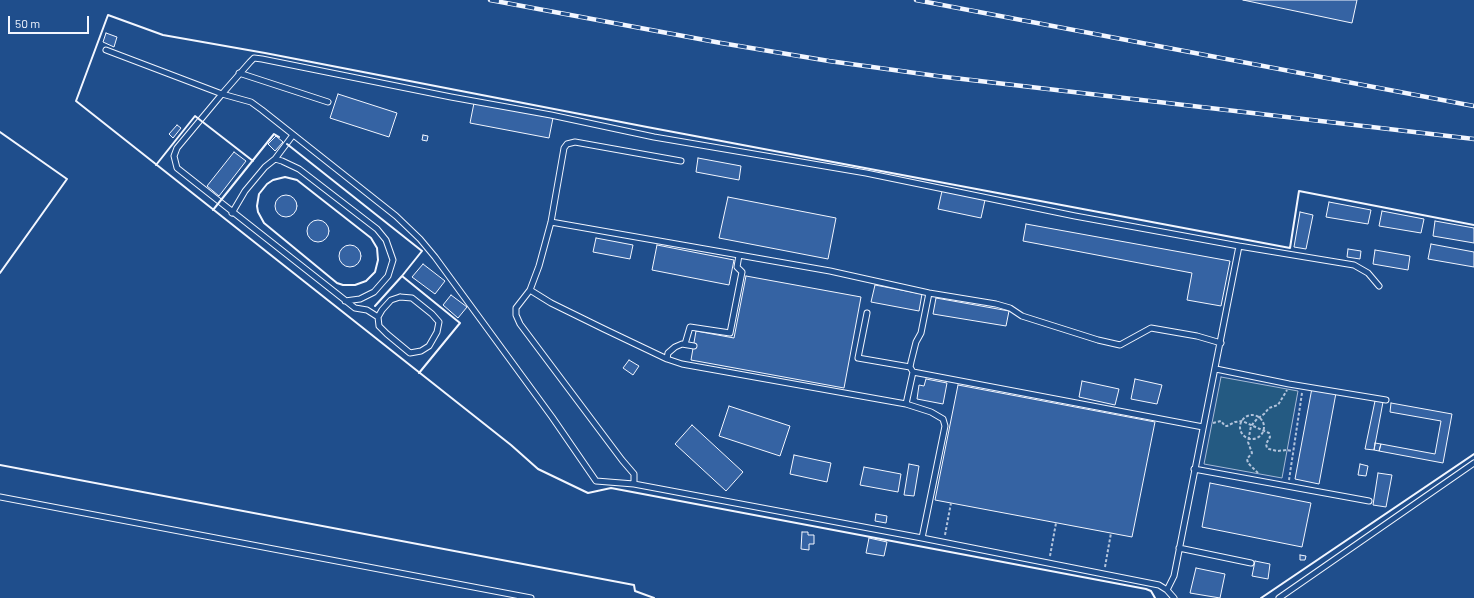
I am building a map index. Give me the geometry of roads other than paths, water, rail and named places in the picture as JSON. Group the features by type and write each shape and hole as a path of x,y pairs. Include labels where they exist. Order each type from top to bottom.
{"lane":[{"path":"106,50 222,94 250,102 396,216 420,239 435,257 552,417 596,481 634,484 943,542 1159,585 1167,590 1174,598"},
{"path":"378,317 367,310 354,308 177,168 174,156 178,148 222,94 254,58 551,115 654,137 866,173 1075,216 1354,265 1368,273 1379,286"},
{"path":"240,73 328,102"},
{"path":"232,212 245,191 265,167 275,159 293,135"},
{"path":"634,484 634,474 520,324 516,315 516,308 530,290 539,266 551,222 564,148 567,144 575,142 681,161"},
{"path":"275,159 282,160 299,168 377,229 386,240 393,260 388,276 374,292 360,299 345,301"},
{"path":"551,222 830,271 929,293 996,304 1010,308 1022,316 1098,340 1120,345 1151,328 1197,336 1221,343"},
{"path":"1167,590 1174,576 1203,424 1216,369 1239,246"},
{"path":"685,344 690,327 730,333 742,272 737,266 739,255"},
{"path":"530,290 551,304 667,359 682,364 906,404 931,412 943,419 945,426 922,538"},
{"path":"906,404 916,342 921,333 929,293"},
{"path":"400,297 412,298 432,314 439,322 437,332 429,346 422,352 410,353 379,326 378,317 391,300 400,297"},
{"path":"867,314 858,358 1203,424"},
{"path":"667,359 668,353 675,347 685,344 694,346"},
{"path":"1216,369 1289,384 1386,400"},
{"path":"1279,598 1474,463"},
{"path":"1194,469 1369,502"},
{"path":"0,497 531,598"},
{"path":"1179,548 1251,563"}],"railway":[{"path":"490,0 721,43 829,61 937,76 1474,139"},
{"path":"916,0 1474,106"}]}
